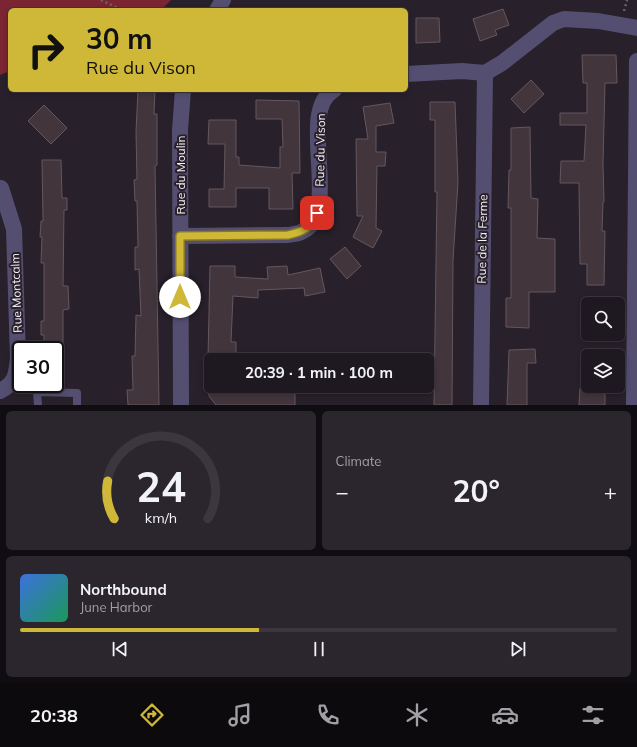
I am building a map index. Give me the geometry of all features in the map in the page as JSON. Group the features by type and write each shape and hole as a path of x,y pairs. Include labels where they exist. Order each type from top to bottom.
{"street":[{"path":"408,74 462,71 485,73 502,63 553,23 564,19 598,21 637,28"},
{"path":"634,405 637,61"},
{"name":"Rue de la Ferme","path":"480,405 485,73"},
{"name":"Rue du Moulin","path":"180,405 180,130 183,92"},
{"name":"Rue du Vison","path":"180,236 288,235 304,231 312,223 317,213 320,199 318,127 321,107 330,92"},
{"name":"Rue Montcalm","path":"0,391 11,386 16,374 18,358 7,229 1,188"}],"lane":[{"path":"38,405 38,392 78,393 77,405"}],"path":[{"path":"101,0 118,8"}],"shaded area":[{"path":"0,0 171,0 163,8 8,8 8,72 0,75"}],"building":[{"path":"503,9 509,25 495,30 497,35 480,41 473,19"},
{"path":"416,18 439,18 440,42 416,43"},
{"path":"582,55 616,55 617,83 605,83 603,163 604,202 602,231 605,231 604,285 587,285 587,264 580,264 579,183 560,183 561,161 584,161 586,125 560,125 560,113 587,113 587,83 583,83"},
{"path":"531,80 544,94 524,113 511,99"},
{"path":"138,92 155,92 154,114 157,114 157,165 155,166 159,405 128,405 127,390 133,390 132,356 135,356 136,315 141,316 139,269 135,270 135,247 138,247 137,201 135,201 134,180 137,179 136,132"},
{"path":"256,100 299,101 300,173 292,173 293,209 269,209 269,188 236,188 236,207 209,207 209,189 224,189 225,144 208,144 209,120 236,120 236,157 239,157 239,165 280,168 280,147 283,147 282,119 256,119"},
{"path":"430,102 455,102 458,182 453,261 452,405 434,405 437,192 435,192 435,120 430,120"},
{"path":"390,103 394,123 376,126 376,152 386,152 385,166 377,166 376,228 382,231 373,248 353,237 363,216 357,216 356,139 368,139 363,107"},
{"path":"44,105 67,128 51,144 28,121"},
{"path":"530,127 531,198 538,199 537,238 555,239 555,292 529,292 529,328 506,327 506,298 511,298 511,208 508,208 509,170 511,170 511,128"},
{"path":"42,160 61,160 62,198 67,198 67,210 64,210 63,286 68,286 69,309 63,310 63,341 44,341 44,335 41,335 41,321 44,321 44,263 41,263 42,237 40,237 41,221 43,221"},
{"path":"345,247 361,266 347,279 330,259"},
{"path":"210,266 235,266 235,277 268,279 267,267 287,266 288,275 320,268 325,292 305,296 304,288 258,290 258,298 233,296 231,342 236,342 236,353 208,353"},
{"path":"535,349 536,363 527,363 527,405 507,405 509,350"},
{"path":"580,388 581,393 605,393 605,405 579,405"},
{"path":"209,393 295,393 295,405 216,405 209,396"}],"route":[{"path":"180,297 180,236 288,235 304,231 312,223 317,213"}]}
